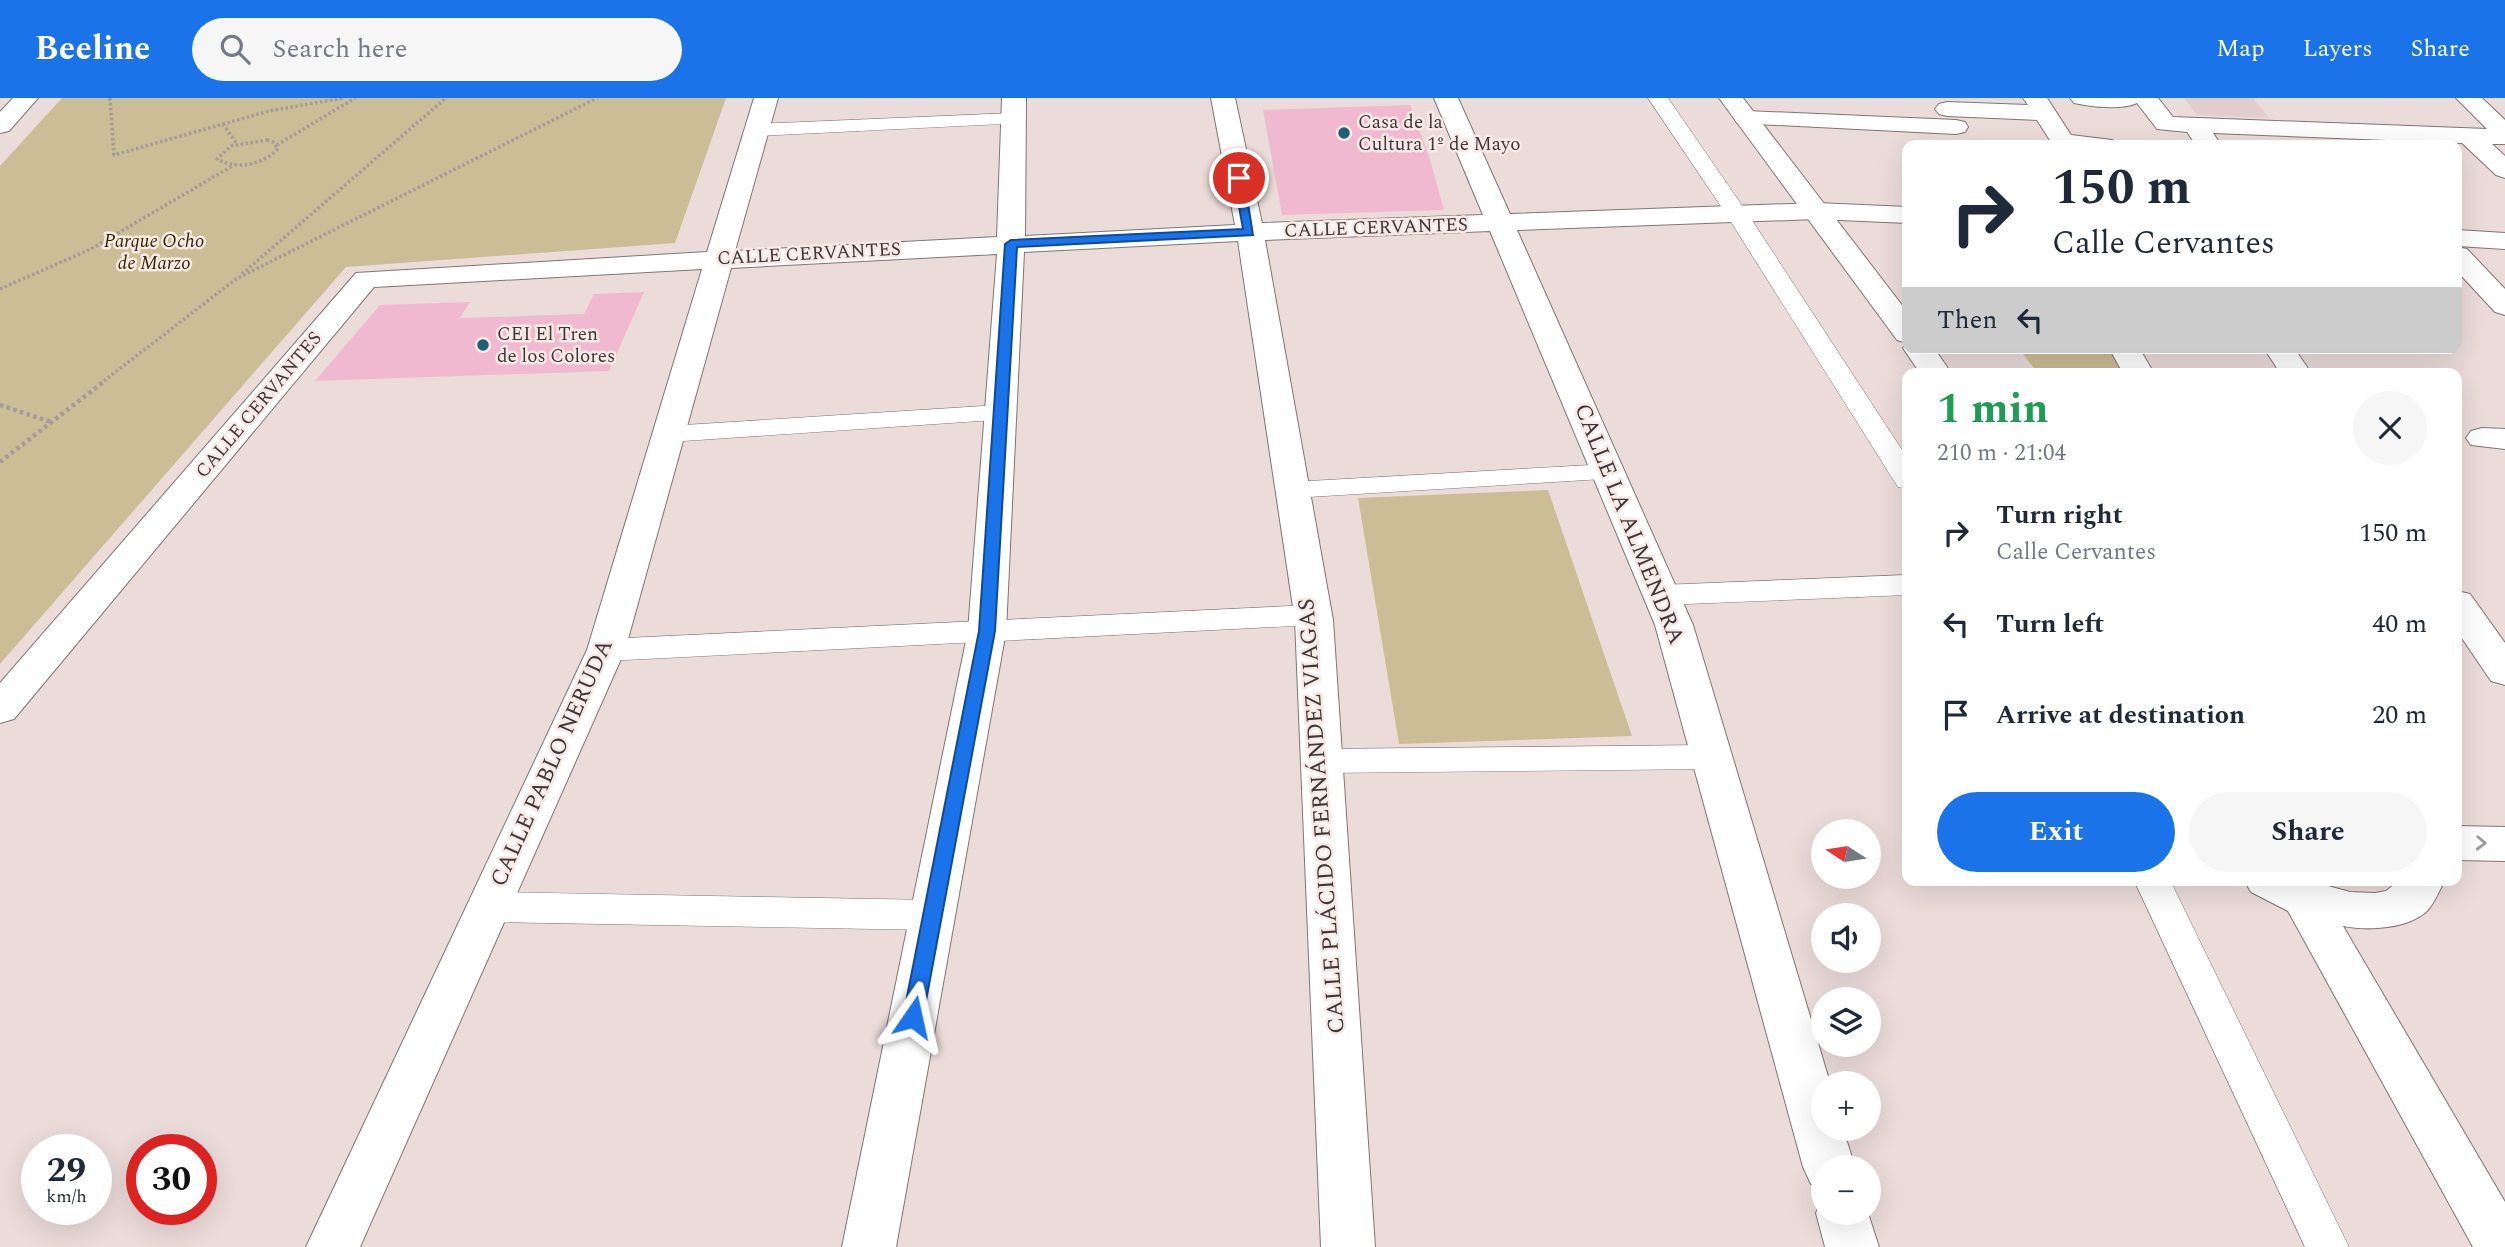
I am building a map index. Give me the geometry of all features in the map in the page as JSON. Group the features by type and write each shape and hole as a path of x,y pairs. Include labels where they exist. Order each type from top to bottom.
{"street":[{"path":"0,126 26,98"},
{"name":"CALLE PABLO NERUDA","path":"332,1247 606,650 766,98"},
{"name":"CALLE PLÁCIDO FERNÁNDEZ VIAGAS","path":"1223,98 1250,232 1312,615 1348,1247"},
{"name":"CALLE LA ALMENDRA","path":"1446,98 1674,625 1826,1155"},
{"path":"2082,98 2137,99 2166,124 2322,137 2505,135"},
{"path":"2468,98 2505,135"},
{"path":"1739,108 1952,120 2040,106 2062,140"},
{"path":"869,1247 987,631 1011,244 1014,108"},
{"path":"1739,108 1902,326"},
{"path":"2194,125 2205,140"},
{"path":"2468,135 2505,170"},
{"name":"CALLE CERVANTES","path":"0,709 366,279 1250,232 1817,211 1902,215"},
{"path":"2462,241 2505,241"},
{"path":"2462,245 2505,306"},
{"path":"2462,610 2505,672"},
{"path":"2462,843 2505,844"},
{"path":"2285,890 2340,909 2374,911 2402,904 2421,886"},
{"path":"2285,890 2501,1247"},
{"path":"1846,1225 1852,1247"}],"lane":[{"path":"1658,98 1737,214 1902,472"},
{"path":"757,130 1014,108"},
{"path":"669,434 1000,413"},
{"path":"1292,490 1609,472"},
{"path":"1662,595 1902,585"},
{"path":"606,650 1312,615"},
{"path":"1321,761 1712,757"},
{"path":"2155,886 2327,1247"},
{"path":"488,908 933,915"}],"path":[{"path":"110,98 114,155 269,111 342,98"},
{"path":"277,145 355,98"},
{"path":"0,462 236,279 446,98"},
{"path":"236,279 597,98"},
{"path":"223,124 237,144"},
{"path":"267,141 277,145 278,149 269,157 252,163 234,165 220,162 218,156 237,144 267,141"},
{"path":"0,289 47,273 125,232 234,165"},
{"path":"0,405 51,422"}],"shaded area":[{"path":"2184,98 2253,98 2269,118 2197,115"}],"green space":[{"name":"Parque Ocho de Marzo","path":"62,98 726,98 675,243 346,267 0,664 0,166"},
{"path":"2023,354 2117,354 2124,368 2034,368"},
{"path":"1548,490 1632,736 1399,744 1358,498"}],"building":[{"path":"1410,105 1429,156 1444,210 1282,215 1263,110"},
{"name":"CEI El Tren de los Colores","path":"644,292 609,371 315,381 380,305 470,302 460,318 584,314 594,294"}],"place":[{"name":"Casa de la Cultura 1º de Mayo","path":"1344,133"},
{"name":"CEI El Tren de los Colores","path":"483,345"}],"route":[{"path":"913,1017 987,631 1011,244 1250,232 1239,178"}]}
